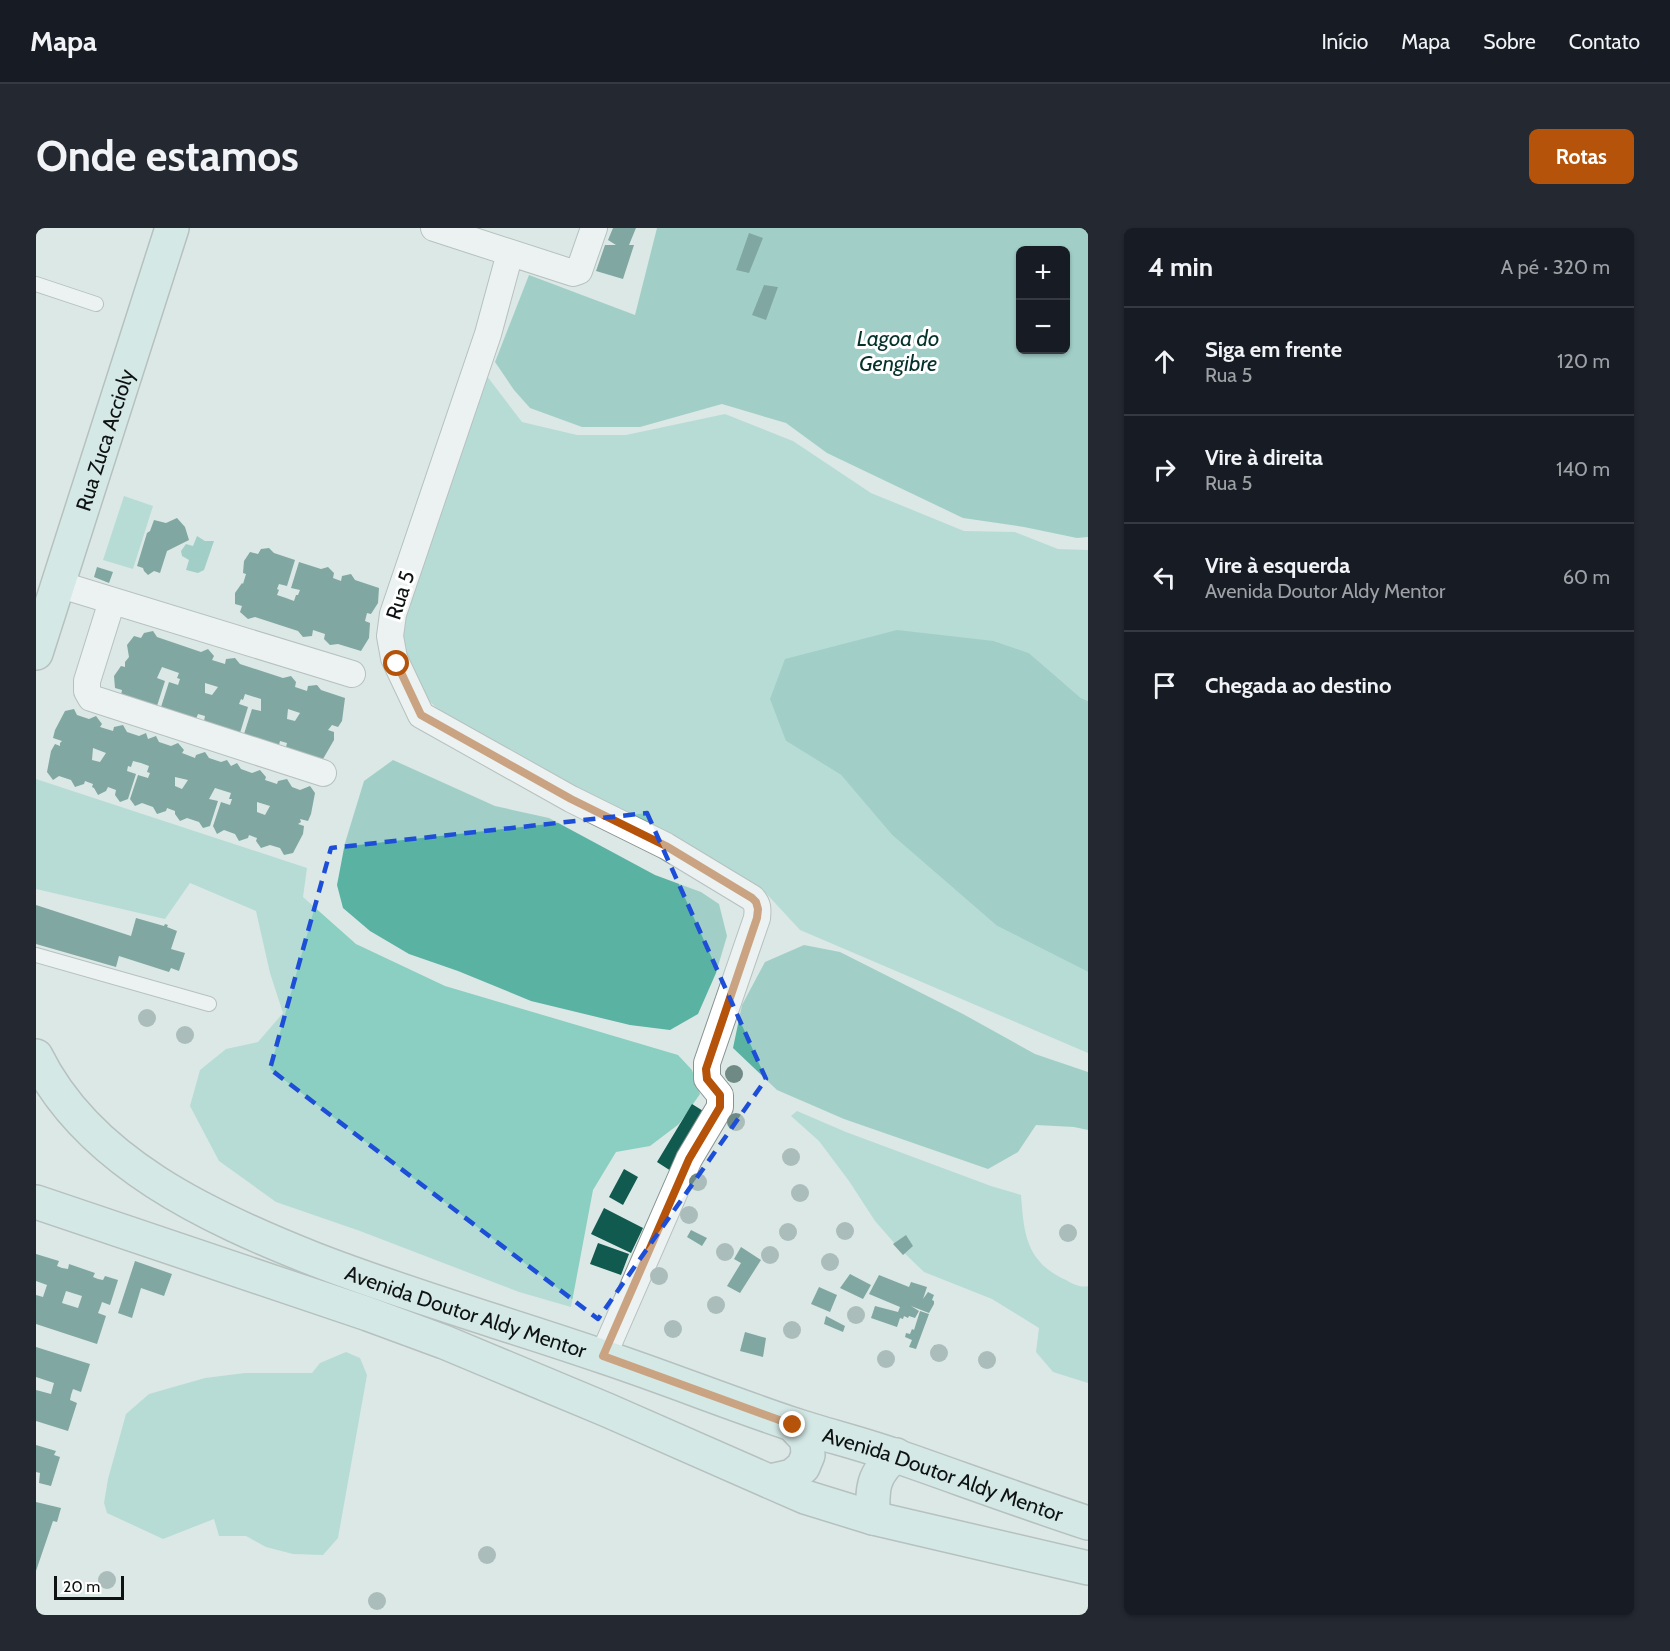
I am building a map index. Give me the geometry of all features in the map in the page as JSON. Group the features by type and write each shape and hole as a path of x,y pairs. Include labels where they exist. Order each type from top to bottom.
{"street":[{"name":"Rua Zuca Accioly","path":"36,653 172,228"},
{"path":"434,228 568,272 579,271 594,228"},
{"name":"Rua 5","path":"510,253 488,334 393,614 390,636 394,658 421,715 571,799 666,846 752,898 758,909 755,925 707,1063 707,1079 720,1095 720,1107 689,1159 603,1356"},
{"path":"58,584 352,674"},
{"path":"112,601 87,681 87,691 91,698 323,773"},
{"name":"Avenida Doutor Aldy Mentor","path":"36,1056 44,1072 79,1120 105,1144 199,1209 255,1235 369,1281 603,1356 793,1425 896,1455 1028,1503 1088,1522"},
{"name":"Avenida Doutor Aldy Mentor","path":"36,1202 368,1314 444,1342 608,1410 805,1497 873,1518 1088,1568"},
{"path":"770,1481 792,1476 803,1467 808,1455 807,1440 793,1425"},
{"path":"873,1518 873,1486 885,1464 896,1455"}],"lane":[{"path":"36,284 96,304"},
{"path":"36,956 209,1004"}],"highlighted area":[{"path":"647,813 766,1079 598,1319 270,1069 331,848"}],"shaded area":[{"path":"483,371 522,422 577,435 626,435 725,414 793,441 871,493 964,531 1015,532 1058,549 1088,550 1088,701 1081,698 1029,653 994,641 786,741 841,775 892,835 997,926 1088,972 1088,1053 800,930 763,890 448,718 419,692 398,641"},
{"path":"124,496 153,506 133,569 103,560"},
{"path":"36,779 307,868 303,897 356,944 445,986 678,1055 692,1070 700,1094 679,1124 650,1146 616,1152 593,1190 571,1307 519,1292 360,1231 276,1202 219,1161 190,1106 200,1070 226,1049 258,1042 283,1013 270,973 256,911 190,883 165,919 36,889"},
{"path":"797,1111 846,1132 1021,1195 1026,1234 1035,1255 1053,1273 1077,1285 1088,1286 1088,1383 1053,1372 1036,1352 1039,1328 992,1299 924,1272 875,1221 819,1141 791,1116"},
{"path":"346,1352 360,1358 367,1375 338,1538 323,1555 293,1554 266,1547 246,1536 219,1536 214,1519 163,1539 107,1513 104,1503 108,1479 126,1414 149,1394 205,1378 245,1373 312,1373 320,1363"}],"water":[{"name":"Lagoa do Gengibre","path":"657,228 1088,228 1088,537 1077,538 963,518 827,453 786,423 722,404 640,427 582,427 530,408 514,390 495,362 529,275 635,315"},
{"path":"197,536 205,541 214,541 204,570 198,573 186,570 189,560 182,556 181,551 186,544 193,546"},
{"path":"897,630 994,641 1029,653 1081,698 1088,701 1088,972 997,926 892,835 841,775 786,741 770,699 785,659"},
{"path":"393,760 495,806 549,818 655,875 701,892 719,904 727,936 716,973 698,1014 670,1030 630,1025 531,1001 409,954 370,931 343,908 337,885 345,843 364,781"},
{"path":"804,945 840,952 963,1014 1035,1054 1088,1072 1088,1130 1036,1125 1018,1152 988,1169 844,1119 777,1090 733,1048 742,1005 765,962"}],"building":[{"path":"613,228 636,228 629,245 634,245 623,279 596,271 605,245 616,245 608,240"},
{"path":"749,233 763,238 749,273 736,270"},
{"path":"764,285 778,287 766,320 752,315"},
{"path":"177,518 185,527 189,540 167,551 160,573 154,571 148,575 143,568 137,566 147,533 154,520 166,523"},
{"path":"269,548 274,553 295,560 287,586 279,584 277,595 294,601 298,595 300,590 291,588 299,562 321,569 328,567 334,573 333,578 341,581 342,576 351,574 355,580 379,588 378,603 371,614 367,613 365,621 370,623 369,638 361,651 338,644 330,645 324,639 325,634 313,630 312,636 303,637 298,631 255,617 248,619 240,612 242,606 235,604 235,593 243,584 246,574 243,573 244,561 250,552 258,554 261,549"},
{"path":"97,567 113,572 109,583 94,577"},
{"path":"153,631 157,637 201,652 208,649 214,656 212,660 225,664 226,659 235,658 240,664 283,678 291,676 296,682 295,687 307,691 308,686 317,685 321,690 345,698 342,721 338,727 332,725 328,730 334,732 334,740 323,759 300,752 293,754 286,747 287,743 280,741 279,745 270,747 266,741 244,734 252,709 261,711 261,699 245,694 243,700 241,699 239,704 248,707 240,733 218,725 210,728 204,721 205,716 198,714 196,719 161,707 169,682 178,685 180,679 177,678 179,673 162,667 157,678 165,681 157,706 121,695 122,690 115,688 114,676 121,666 125,667 125,662 129,657 127,645 134,636 141,638 144,633","holes":["205,683 218,687 212,695 205,693","288,709 300,713 295,721 287,719"]},
{"path":"74,709 77,715 89,719 96,716 102,724 100,727 113,731 114,727 123,725 127,732 139,736 146,733 148,739 156,736 159,742 171,746 178,743 184,750 182,753 195,758 196,755 205,752 209,758 221,762 227,760 231,766 237,763 241,769 252,773 260,770 266,777 265,780 277,784 278,781 287,779 292,787 300,790 310,786 315,793 311,814 308,821 300,819 301,822 298,824 304,826 303,834 293,853 284,855 280,848 270,845 261,848 256,841 257,838 249,835 248,838 239,841 235,834 224,830 217,834 213,826 221,802 230,805 232,799 229,799 231,793 215,788 209,799 218,801 210,826 203,828 199,822 187,818 180,821 175,811 167,808 166,811 157,814 153,807 142,803 135,806 130,799 138,775 148,778 150,773 147,772 149,766 141,763 133,761 131,767 128,766 127,771 136,774 128,799 120,802 115,795 116,790 108,787 106,791 98,795 92,787 93,784 85,781 84,784 75,787 71,780 59,776 53,780 47,772 51,751 55,744 60,746 62,741 53,738 65,711","holes":["93,748 106,753 100,762 92,760","175,777 188,780 182,789 175,786","257,802 270,806 265,815 257,812"]},
{"path":"36,905 131,936 136,918 164,926 168,925 167,927 177,931 171,949 185,953 179,971 171,968 169,972 119,956 116,967 36,944"},
{"path":"692,1104 708,1114 671,1171 657,1162"},
{"path":"624,1169 638,1177 623,1205 609,1197"},
{"path":"604,1208 643,1228 631,1253 591,1234"},
{"path":"691,1230 707,1238 702,1246 687,1237"},
{"path":"906,1235 913,1246 903,1255 893,1244"},
{"path":"598,1243 629,1254 621,1275 590,1264"},
{"path":"741,1247 761,1260 740,1293 727,1286 741,1263 734,1259"},
{"path":"36,1254 59,1261 57,1266 62,1268 68,1269 69,1264 95,1273 93,1277 98,1279 103,1280 105,1276 118,1280 110,1305 102,1302 98,1313 106,1316 97,1344 36,1324 36,1295 43,1297 47,1285 36,1281","holes":["66,1291 82,1296 78,1308 62,1303"]},
{"path":"135,1261 172,1274 164,1296 141,1288 132,1318 118,1313"},
{"path":"850,1274 871,1285 863,1299 840,1288"},
{"path":"879,1275 909,1287 911,1282 927,1287 923,1299 928,1292 934,1295 932,1300 934,1304 929,1313 911,1306 919,1311 915,1318 904,1316 903,1319 900,1318 897,1327 871,1318 875,1306 898,1312 900,1307 869,1294"},
{"path":"819,1287 837,1295 830,1312 811,1304"},
{"path":"920,1311 929,1314 916,1349 909,1347 912,1340 905,1337 906,1333 910,1334 912,1329 914,1330"},
{"path":"826,1316 845,1326 843,1332 824,1324"},
{"path":"745,1332 766,1338 763,1357 740,1351"},
{"path":"934,1345 946,1348 944,1358 932,1355"},
{"path":"36,1347 90,1364 81,1392 73,1389 71,1395 70,1400 77,1403 68,1431 36,1421 36,1390 51,1394 54,1383 36,1377"},
{"path":"36,1445 56,1451 54,1455 60,1457 51,1486 39,1483 40,1473 36,1472"},
{"path":"36,1502 61,1508 57,1522 53,1521 36,1571"}],"route":[{"path":"397,664 421,715 571,799 666,846 756,902 757,918 707,1063 707,1079 720,1095 720,1107 689,1159 603,1356 793,1425"}]}
